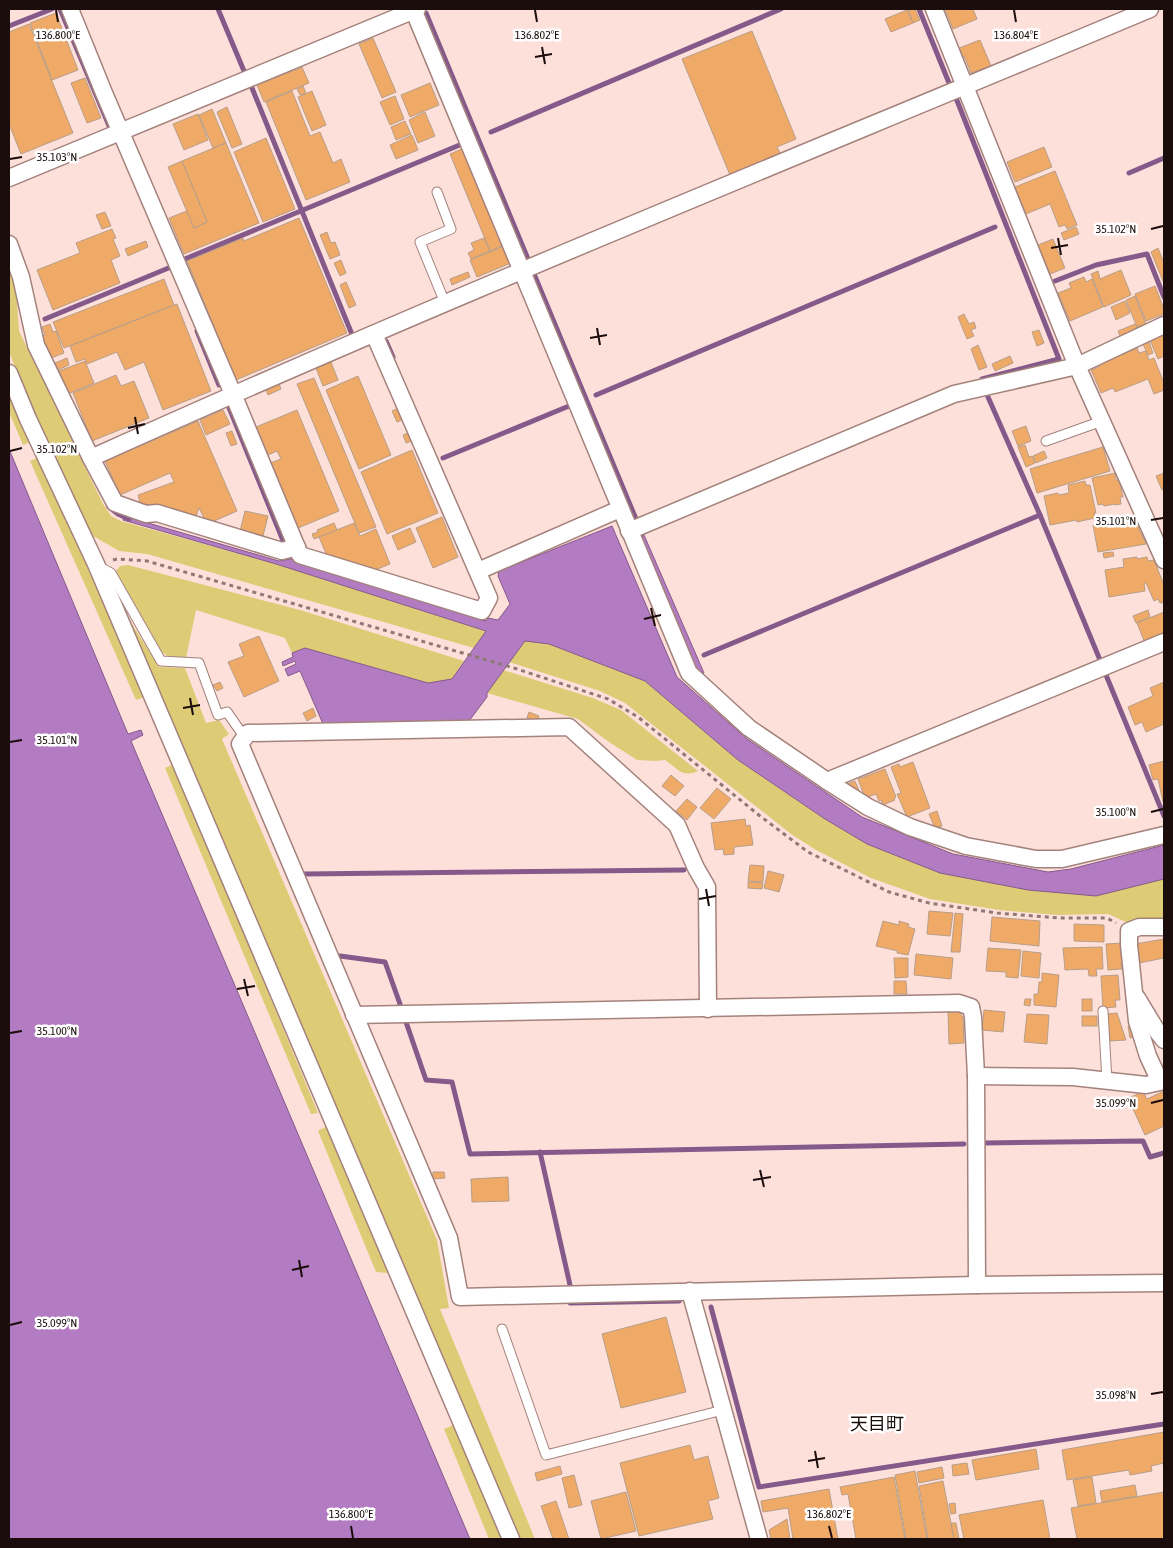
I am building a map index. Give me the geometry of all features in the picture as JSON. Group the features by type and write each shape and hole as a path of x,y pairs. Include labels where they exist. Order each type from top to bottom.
{"street":[{"path":"70,9 300,555 482,611 489,598 374,334"},
{"path":"9,178 415,9 521,270 689,673 749,728 868,807 910,827 966,846 1036,859 1062,859 1164,835"},
{"path":"934,9 1077,366 1164,560"},
{"path":"91,458 233,394 521,270 1150,9"},
{"path":"9,244 21,278 36,345 115,503 146,514 157,513 282,552 297,547"},
{"path":"629,531 954,394 1077,366 1164,325"},
{"path":"9,373 28,419 96,564 511,1539"},
{"path":"478,571 620,509"},
{"path":"827,781 1164,642"},
{"path":"708,1009 707,887 696,868 677,825 569,726 248,734 240,744 448,1238 460,1297 977,1285 1164,1283"},
{"path":"976,1076 1073,1077 1146,1085 1160,1082 1148,1056 1137,1021 1129,931 1139,927 1164,927"},
{"path":"1135,994 1164,1040"},
{"path":"354,1015 959,1003 971,1007 976,1076 977,1285"},
{"path":"690,1291 760,1539"}],"lane":[{"path":"437,192 451,229 420,242 445,303"},
{"path":"1046,441 1102,421"},
{"path":"96,564 110,573 161,661 199,663 218,714 227,712 245,738"},
{"path":"1103,1011 1107,1080"},
{"path":"502,1329 546,1455 723,1410"}],"path":[{"path":"96,564 117,559 147,561 509,667 608,699 638,717 760,816 808,852 889,892 929,903 997,913 1059,918 1107,918 1129,931"}],"shaded area":[{"path":"9,260 15,275 19,331 103,504 111,516 121,521 276,564 486,631 474,648 147,554 119,551 88,533 9,352"},
{"path":"9,386 32,441 23,445 9,412"},
{"path":"9,449 128,734 141,730 143,735 131,741 470,1539 9,1539"},
{"path":"39,457 145,697 136,700 30,461"},
{"path":"124,516 279,561 290,559 486,621 488,618 498,620 510,604 498,576 499,571 612,526 677,677 747,739 862,817 953,854 1048,872 1071,869 1164,845 1164,879 1096,896 1028,890 940,873 867,844 825,819 738,760 645,681 549,644 525,641 469,721 323,724 300,671 288,676 285,669 296,664 295,661 283,666 282,662 293,657 292,653 305,648 428,683 452,679 486,631 276,564 123,520"},
{"path":"644,535 704,673 700,675 693,666 640,537"},
{"path":"128,565 300,610 464,661 452,679 428,683 305,648 292,653 285,638 196,610 186,658 169,657 162,652 116,571 120,566"},
{"path":"115,597 159,667 185,668 206,723 219,720 229,734 222,739 437,1240 449,1308 440,1309 535,1539 518,1539"},
{"path":"525,641 549,644 645,681 738,760 825,819 867,844 1096,896 1164,879 1164,920 1126,922 1108,914 1057,915 999,910 930,899 871,878 816,850 791,834 625,703 600,691 509,662"},
{"path":"503,670 593,698 621,710 698,771 688,774 684,773 665,760 637,760 578,719 487,693"},
{"path":"174,764 318,1113 311,1114 165,768"},
{"path":"327,1126 389,1273 376,1272 318,1131"},
{"path":"453,1425 502,1539 489,1539 444,1429"}],"building":[{"path":"915,9 920,20 913,23 908,10"},
{"path":"945,9 973,9 977,19 953,29"},
{"path":"907,10 913,23 891,32 885,19"},
{"path":"56,13 78,70 52,80 30,23"},
{"path":"29,24 73,133 21,154 9,124 9,32"},
{"path":"752,31 796,139 777,147 781,155 730,175 682,59"},
{"path":"373,38 396,92 382,98 359,44"},
{"path":"980,40 991,66 971,73 959,48"},
{"path":"302,67 309,83 264,102 257,85"},
{"path":"85,78 101,118 87,123 71,83"},
{"path":"430,83 439,105 410,117 401,95"},
{"path":"303,86 306,93 300,95 297,89"},
{"path":"292,91 310,136 320,132 333,163 341,159 350,182 306,200 266,102"},
{"path":"312,91 326,125 312,131 298,97"},
{"path":"395,96 404,119 390,125 380,102"},
{"path":"227,107 242,144 232,148 217,112"},
{"path":"212,109 226,143 213,148 199,115"},
{"path":"425,112 435,136 418,143 409,120"},
{"path":"198,114 208,140 184,150 173,124"},
{"path":"405,121 411,134 396,140 391,127"},
{"path":"412,135 418,150 396,159 390,145"},
{"path":"266,138 295,209 263,222 234,152"},
{"path":"226,143 259,223 184,254 169,218 187,211 194,228 207,222 182,161"},
{"path":"1044,147 1052,167 1015,182 1007,162"},
{"path":"464,148 504,245 490,251 450,154"},
{"path":"182,161 207,222 194,228 168,167"},
{"path":"1055,171 1077,225 1067,229 1065,225 1059,227 1050,204 1026,214 1015,187"},
{"path":"105,212 111,226 102,229 96,215"},
{"path":"299,218 347,333 236,380 187,261 243,238 244,241"},
{"path":"1076,227 1079,234 1064,240 1061,233"},
{"path":"112,229 116,238 113,239 120,256 111,260 120,283 53,310 37,270 80,253 76,243"},
{"path":"327,232 331,243 335,242 340,255 330,259 320,235"},
{"path":"484,238 490,251 471,259 468,253 474,250 471,243"},
{"path":"1053,239 1065,268 1050,274 1038,245"},
{"path":"146,241 148,247 128,256 125,249"},
{"path":"504,246 511,263 477,277 470,260"},
{"path":"1158,248 1164,263 1163,281 1151,252"},
{"path":"341,260 346,273 340,276 334,263"},
{"path":"1121,270 1131,295 1104,307 1091,274 1098,271 1100,279"},
{"path":"468,272 470,277 452,285 450,279"},
{"path":"1084,277 1086,282 1092,279 1103,307 1070,321 1058,293 1071,288 1069,283"},
{"path":"164,279 174,305 64,348 53,322"},
{"path":"346,282 356,305 349,308 340,285"},
{"path":"1155,286 1164,309 1164,314 1146,321 1135,294"},
{"path":"1135,296 1146,324 1137,327 1126,300"},
{"path":"1125,301 1130,313 1116,320 1111,307"},
{"path":"177,304 211,391 163,410 144,362 125,370 117,352 87,364 85,359 76,362 70,346"},
{"path":"964,314 969,324 974,322 976,328 971,330 974,336 967,339 958,317"},
{"path":"50,324 53,332 56,331 64,353 51,358 42,336 45,335 42,327"},
{"path":"1135,324 1138,329 1120,336 1118,331"},
{"path":"1039,330 1044,343 1037,346 1032,332"},
{"path":"1164,335 1164,356 1158,359 1150,340"},
{"path":"1149,342 1153,353 1148,355 1143,344"},
{"path":"978,345 987,367 979,370 971,349"},
{"path":"1137,348 1139,353 1146,351 1149,360 1154,358 1164,383 1164,390 1154,394 1148,379 1115,392 1113,388 1101,393 1091,370 1099,367 1098,364"},
{"path":"1010,356 1013,363 995,371 992,364"},
{"path":"67,358 69,365 58,370 55,363"},
{"path":"85,361 94,383 68,394 59,371"},
{"path":"331,362 338,380 323,386 316,368"},
{"path":"116,375 121,386 134,381 149,418 92,441 73,393"},
{"path":"358,376 391,455 359,469 326,390"},
{"path":"314,378 376,527 359,533 297,384"},
{"path":"279,384 281,389 268,395 266,390"},
{"path":"398,408 402,420 397,422 392,411"},
{"path":"223,410 230,424 206,435 200,420"},
{"path":"297,410 339,511 298,528 270,463 281,459 277,451 268,455 256,427"},
{"path":"198,421 237,511 212,522 204,518 199,508 196,516 140,503 138,495 174,482 170,473 120,495 105,461"},
{"path":"1026,426 1031,441 1018,446 1012,431"},
{"path":"232,431 237,444 231,446 226,433"},
{"path":"408,433 412,441 406,443 403,435"},
{"path":"1025,445 1029,457 1032,456 1035,463 1026,467 1018,447"},
{"path":"1103,447 1110,471 1037,493 1030,469"},
{"path":"412,450 438,513 387,534 361,472"},
{"path":"1044,451 1047,458 1036,463 1033,456"},
{"path":"1115,473 1116,480 1119,480 1123,497 1120,497 1121,504 1098,505 1092,478"},
{"path":"1164,473 1164,489 1162,490 1156,476"},
{"path":"1085,481 1086,485 1090,485 1096,513 1094,513 1095,518 1050,525 1044,496 1069,493 1068,485"},
{"path":"245,511 268,516 263,536 240,531"},
{"path":"442,517 458,557 433,568 416,528"},
{"path":"1134,518 1146,544 1098,552 1093,525"},
{"path":"334,523 337,530 314,539 312,534 318,532 317,530"},
{"path":"354,523 360,536 376,529 390,564 375,570 327,556 319,537"},
{"path":"410,528 416,542 398,550 392,536"},
{"path":"1113,552 1114,556 1104,558 1103,553"},
{"path":"1137,557 1137,559 1147,557 1148,561 1154,560 1164,585 1164,602 1160,603 1158,599 1154,601 1146,583 1144,583 1145,591 1109,597 1105,570 1124,567 1123,559"},
{"path":"1148,610 1150,617 1136,623 1133,616"},
{"path":"1164,612 1164,635 1145,643 1137,623"},
{"path":"259,636 279,681 244,697 228,662 244,656 239,644"},
{"path":"220,682 223,688 217,691 213,685"},
{"path":"1164,682 1164,724 1146,732 1142,722 1135,725 1128,707 1153,696 1150,688"},
{"path":"313,708 316,716 307,721 303,713"},
{"path":"529,712 539,716 537,721 527,718"},
{"path":"1164,761 1163,802 1158,779 1153,780 1149,765"},
{"path":"913,762 930,808 907,817 897,794 901,793 891,767 899,764 900,767"},
{"path":"885,769 896,797 894,798 895,800 883,805 876,794 865,798 858,779"},
{"path":"671,775 684,786 675,796 662,786"},
{"path":"855,781 860,793 847,784"},
{"path":"717,788 731,799 714,819 700,808"},
{"path":"687,799 697,807 687,820 676,811"},
{"path":"937,811 942,826 935,828 929,814"},
{"path":"745,819 746,826 750,825 753,845 734,847 734,854 724,855 723,849 715,850 711,823"},
{"path":"750,865 764,866 763,882 748,881"},
{"path":"768,871 784,875 779,892 764,888"},
{"path":"748,882 763,883 762,889 748,888"},
{"path":"929,911 953,913 950,936 927,934"},
{"path":"955,913 963,914 960,952 951,952"},
{"path":"992,917 1040,921 1039,946 990,941"},
{"path":"883,921 899,925 899,921 909,924 908,927 915,929 908,955 876,946"},
{"path":"1074,924 1104,925 1104,942 1074,941"},
{"path":"1164,939 1164,958 1139,963 1135,944"},
{"path":"1123,943 1124,963 1121,963 1122,969 1108,970 1106,944"},
{"path":"1102,947 1103,969 1096,969 1097,976 1089,976 1088,969 1065,970 1063,948"},
{"path":"988,948 1021,950 1018,978 1006,977 1006,972 986,971"},
{"path":"1023,951 1041,953 1039,978 1021,976"},
{"path":"916,954 953,958 951,979 914,975"},
{"path":"894,958 908,958 908,977 895,978"},
{"path":"1042,973 1059,975 1056,1007 1034,1005 1034,994 1038,994 1039,982 1042,982"},
{"path":"1118,975 1120,1000 1115,1000 1116,1007 1103,1008 1101,976"},
{"path":"894,981 906,981 907,994 894,994"},
{"path":"1025,999 1031,999 1030,1006 1024,1005"},
{"path":"1082,999 1092,999 1092,1011 1082,1011"},
{"path":"984,1010 1005,1012 1003,1032 982,1030"},
{"path":"958,1011 963,1017 964,1043 949,1044 948,1012"},
{"path":"1117,1013 1126,1040 1110,1041 1107,1014"},
{"path":"1027,1014 1049,1015 1047,1044 1024,1042"},
{"path":"1082,1016 1097,1016 1097,1026 1082,1026"},
{"path":"1134,1025 1136,1036 1130,1038 1128,1026"},
{"path":"1164,1091 1164,1126 1145,1135 1128,1098 1143,1092 1147,1099"},
{"path":"433,1172 444,1172 445,1178 433,1179"},
{"path":"508,1177 509,1201 472,1202 471,1179"},
{"path":"666,1317 686,1392 621,1408 602,1334"},
{"path":"1164,1432 1164,1463 1151,1466 1152,1471 1130,1475 1129,1470 1067,1480 1062,1450"},
{"path":"690,1445 694,1460 708,1456 719,1498 708,1501 713,1519 639,1536 620,1463"},
{"path":"1036,1449 1039,1469 976,1480 972,1460"},
{"path":"967,1463 969,1474 953,1476 952,1465"},
{"path":"560,1466 562,1474 537,1481 535,1473"},
{"path":"942,1467 944,1478 919,1483 917,1472"},
{"path":"915,1471 927,1539 906,1539 895,1475"},
{"path":"574,1475 582,1505 569,1508 562,1478"},
{"path":"894,1477 905,1539 856,1539 848,1494 842,1495 840,1487"},
{"path":"1092,1477 1096,1503 1078,1506 1073,1480"},
{"path":"943,1481 954,1539 928,1539 919,1486"},
{"path":"1135,1485 1137,1496 1102,1502 1100,1491"},
{"path":"829,1489 838,1539 793,1539 788,1508 763,1512 761,1501"},
{"path":"626,1492 636,1531 601,1539 591,1501"},
{"path":"1164,1492 1164,1539 1077,1539 1071,1508"},
{"path":"1043,1500 1050,1539 964,1539 959,1515"},
{"path":"556,1501 569,1539 553,1539 541,1506"},
{"path":"955,1503 956,1513 951,1514 949,1504"},
{"path":"787,1519 790,1539 771,1539 769,1530"},
{"path":"951,1523 956,1523 959,1539 954,1539"}],"waterway":[{"path":"9,26 52,9"},
{"path":"60,9 110,128"},
{"path":"218,9 244,71"},
{"path":"491,132 781,9"},
{"path":"919,9 949,83"},
{"path":"426,13 528,259"},
{"path":"252,88 351,332"},
{"path":"956,98 1059,359 982,379"},
{"path":"185,259 462,144"},
{"path":"1129,173 1164,158"},
{"path":"596,395 995,227"},
{"path":"1055,281 1096,265 1147,254 1164,297"},
{"path":"45,319 171,267"},
{"path":"534,274 636,519"},
{"path":"197,331 219,385"},
{"path":"386,341 393,357"},
{"path":"988,397 1040,515 1100,660"},
{"path":"228,405 284,543"},
{"path":"443,458 569,406"},
{"path":"109,507 129,519"},
{"path":"704,655 1040,515"},
{"path":"1106,675 1164,816"},
{"path":"304,874 684,870"},
{"path":"340,956 385,962 400,1004"},
{"path":"406,1022 426,1080 452,1082 470,1154 964,1144"},
{"path":"984,1143 1143,1141 1150,1157 1164,1153"},
{"path":"540,1152 570,1285"},
{"path":"570,1303 679,1301"},
{"path":"711,1307 759,1487 1164,1424"}],"district":[{"name":"天目町","path":"877,1424"}]}
